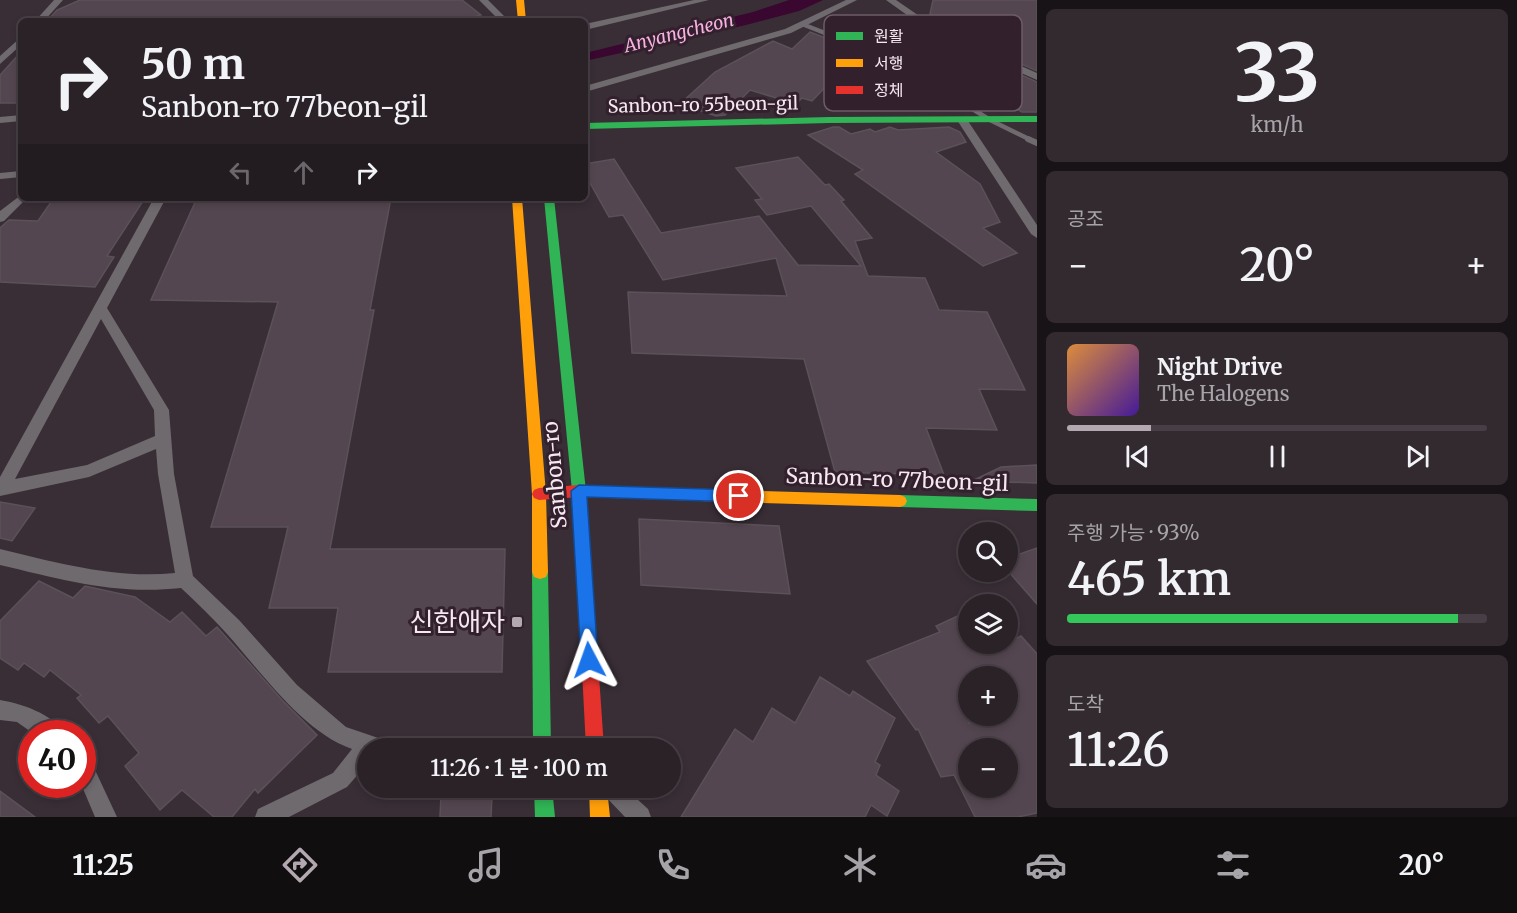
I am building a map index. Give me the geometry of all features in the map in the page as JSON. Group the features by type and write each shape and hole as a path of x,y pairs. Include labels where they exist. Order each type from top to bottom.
{"street":[{"path":"42,18 59,0"},
{"path":"483,0 502,18"},
{"path":"520,0 522,18"},
{"path":"588,26 705,0"},
{"path":"588,88 788,31 852,0"},
{"path":"890,0 912,15"},
{"path":"0,62 18,43"},
{"path":"1022,70 1037,77"},
{"path":"0,120 18,118"},
{"name":"Sanbon-ro 55beon-gil","path":"588,126 829,120 1037,119"},
{"path":"962,120 1037,234"},
{"path":"0,218 18,201"},
{"path":"1,489 158,201"},
{"name":"Sanbon-ro","path":"517,201 539,494 542,738"},
{"name":"Sanbon-ro","path":"549,201 579,491 594,738"},
{"path":"100,310 105,314 161,410 162,440 185,580 232,626 290,693 340,735 357,741"},
{"path":"1,489 89,471 162,440"},
{"name":"Sanbon-ro 77beon-gil","path":"539,494 579,491 1037,505"},
{"path":"0,557 92,579 153,582 185,580"},
{"path":"0,710 20,713 31,720"},
{"path":"266,817 340,780 357,764"},
{"path":"96,795 106,817"},
{"path":"543,798 544,817"},
{"path":"599,798 600,817"},
{"path":"621,798 640,817"}],"lane":[{"path":"802,24 824,33"},
{"path":"976,111 1037,143"},
{"path":"0,176 18,174"}],"water":[{"name":"Anyangcheon","path":"789,0 823,0 799,11 746,25 588,60 588,52 753,12"}],"building":[{"path":"80,0 462,0 481,15 470,18 50,18 57,10"},
{"path":"933,0 1037,0 1037,71 1022,64 1022,15 930,14"},
{"path":"810,32 824,37 824,88 812,101 802,98 796,104 750,90 725,115 716,116 680,104 715,72 773,41 792,49"},
{"path":"18,55 18,103 0,103 0,75"},
{"path":"1022,75 1037,82 1037,112 1022,112"},
{"path":"839,127 851,134 870,129 875,132 890,127 898,130 949,127 960,132 966,142 936,152 980,184 1000,222 983,228 1017,253 983,266 855,174 863,170 808,135"},
{"path":"798,157 825,185 829,184 844,200 841,201 872,238 855,241 868,276 925,278 939,310 987,312 1025,390 979,389 997,430 926,428 944,475 835,472 804,359 632,353 628,292 787,296 776,258 663,280 623,215 609,217 588,179 588,163 614,159 661,233 759,216 798,265 861,266 811,206 767,215 755,200 762,199 736,168"},
{"path":"143,201 107,256 114,257 95,287 0,282 0,228 9,220 38,221 51,202"},
{"path":"196,201 390,201 370,310 374,310 330,549 505,549 502,672 328,672 338,608 269,608 288,527 211,527 278,302 151,300"},
{"path":"1037,465 1037,483 972,481 1001,467"},
{"path":"0,502 35,508 12,541 0,538"},
{"path":"639,519 779,526 790,594 641,585"},
{"path":"1037,548 1037,604 1018,582 1018,555"},
{"path":"39,581 73,598 85,586 135,597 170,622 182,612 206,636 217,627 283,701 317,735 258,793 255,789 232,817 214,817 182,790 160,810 125,766 139,753 108,716 99,723 77,698 81,695 50,670 44,677 24,663 18,670 0,658 0,621"},
{"path":"958,616 958,654 1018,654 1018,637 1021,636 1037,654 1037,813 1018,817 975,817 966,798 1018,798 1018,738 958,738 958,783 954,775 941,777 918,729 916,730 867,661 940,632 936,626"},
{"path":"820,677 850,696 853,691 895,718 875,762 880,765 876,775 899,791 887,816 871,805 865,817 681,817 735,729 753,742 772,708 795,723"},
{"path":"0,791 35,817 0,817"},
{"path":"441,798 492,798 491,817 440,817"}],"traffic: fast":[{"path":"588,126 829,120 1037,119"},
{"path":"549,201 579,491 588,632"},
{"path":"900,501 1037,505"},
{"path":"540,572 542,738"},
{"path":"544,798 545,817"}],"traffic: slow":[{"path":"520,0 522,18"},
{"path":"517,201 539,494 540,572"},
{"path":"699,495 900,501"},
{"path":"599,798 600,817"}],"traffic: jam":[{"path":"539,494 579,491 699,495"},
{"path":"588,632 594,738"}],"place":[{"name":"신한애자","path":"517,622"}],"route":[{"path":"589,660 579,491 739,496"}]}
